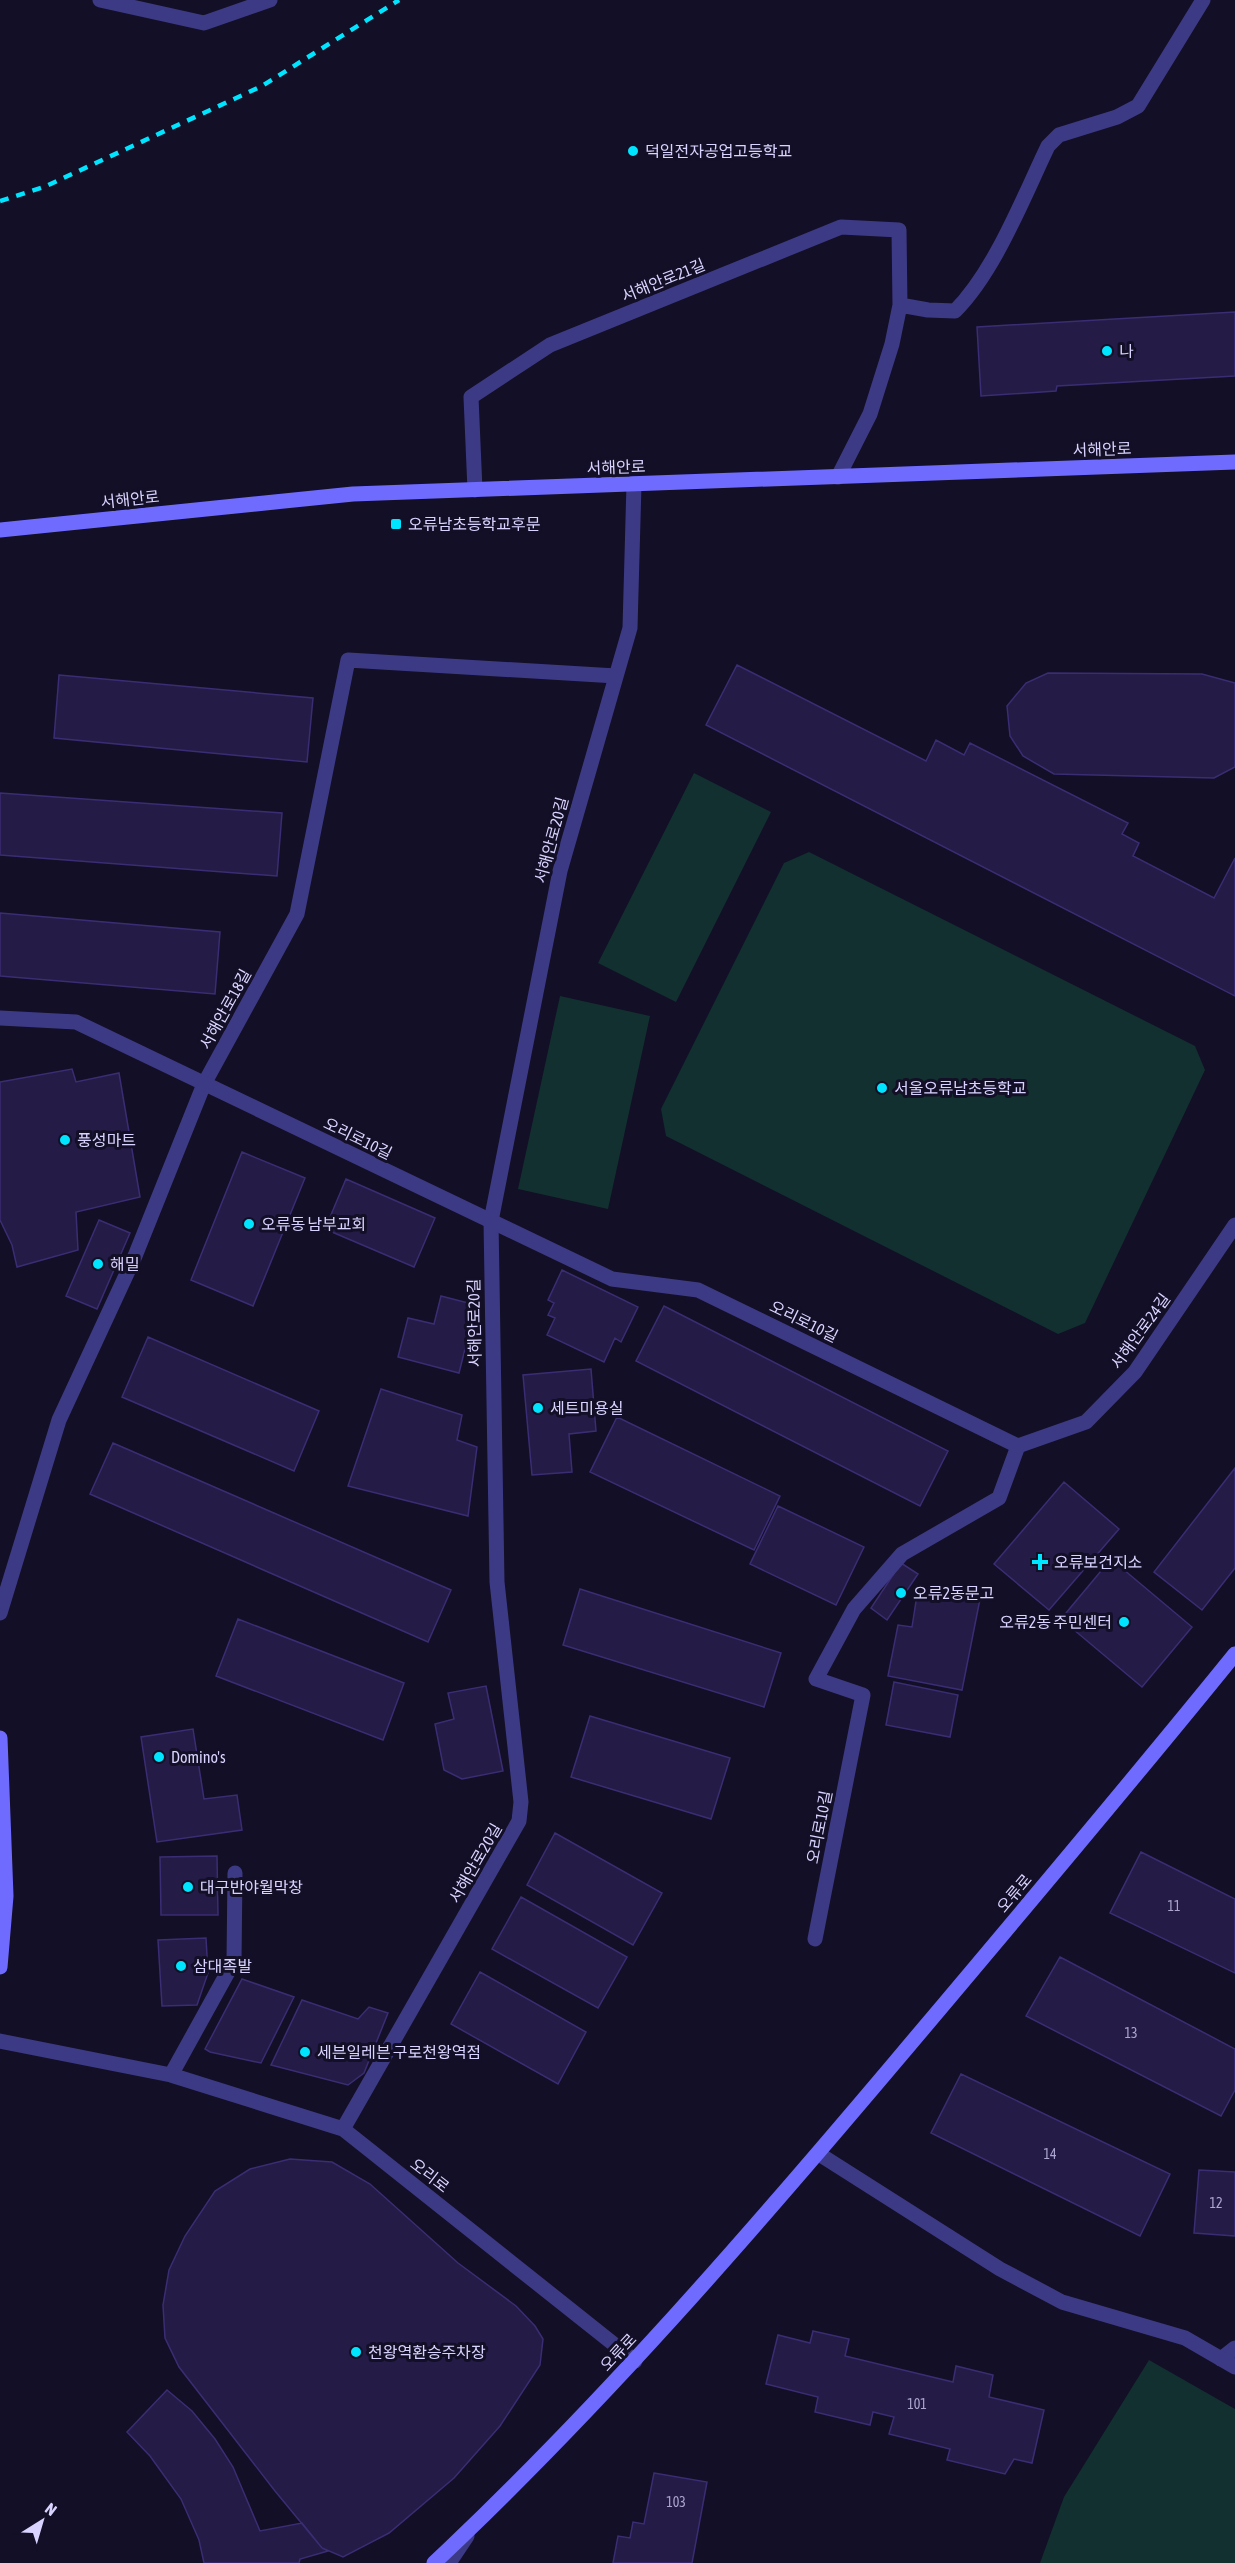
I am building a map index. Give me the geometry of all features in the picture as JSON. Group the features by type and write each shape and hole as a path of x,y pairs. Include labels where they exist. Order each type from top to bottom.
{"main road":[{"name":"서해안로","path":"0,530 353,494 1235,462"},
{"name":"오류로","path":"434,2563 516,2485 635,2361 819,2154 1235,1654"},
{"path":"0,1738 6,1896 0,1967"}],"street":[{"path":"100,0 204,23 270,0"},
{"path":"900,305 928,310 955,311 966,300 984,276 1048,146 1059,135 1117,117 1138,106 1203,0"},
{"name":"서해안로21길","path":"475,490 471,397 550,345 841,227 898,230 900,305 892,344 870,414 838,477"},
{"name":"서해안로20길","path":"343,2129 519,1821 521,1802 497,1582 491,1221 560,871 630,628 634,484"},
{"name":"서해안로18길","path":"0,1613 59,1420 135,1256 204,1084 297,914 348,660 616,676"},
{"name":"오리로10길","path":"0,1018 76,1022 612,1279 698,1290 1018,1446 999,1498 902,1554 854,1609 816,1679 863,1695 815,1939"},
{"name":"서해안로24길","path":"1018,1446 1086,1422 1135,1372 1235,1225"},
{"path":"171,2074 234,1961 235,1873"},
{"name":"오리로","path":"0,2041 171,2074 343,2129 635,2361"},
{"path":"819,2154 1000,2269 1062,2301 1185,2338 1235,2367"},
{"path":"1221,2359 1235,2348"},
{"path":"449,2563 476,2523"}],"green space":[{"path":"694,773 771,812 676,1002 598,963"},
{"path":"809,852 1195,1046 1205,1070 1085,1323 1058,1334 666,1136 661,1109 784,863"},
{"path":"560,996 650,1016 608,1209 518,1189"},
{"path":"1149,2360 1235,2409 1235,2563 1040,2563 1064,2497"}],"building":[{"name":"나","path":"1235,312 1235,376 1057,386 1056,391 981,396 977,327"},
{"path":"737,665 926,761 936,740 964,755 970,743 1128,823 1122,834 1139,843 1133,856 1214,898 1235,858 1235,996 706,725"},
{"path":"1048,673 1202,674 1235,683 1235,767 1214,778 1054,774 1023,756 1010,736 1007,706 1026,683"},
{"path":"59,675 313,698 307,762 54,738"},
{"path":"0,793 282,813 277,876 0,855"},
{"path":"0,913 220,932 215,994 0,976"},
{"name":"풍성마트","path":"72,1069 76,1082 119,1073 140,1197 76,1212 78,1250 17,1267 12,1245 0,1220 0,1082"},
{"path":"242,1152 305,1178 253,1306 191,1280"},
{"path":"346,1179 435,1218 414,1267 325,1229"},
{"name":"해밀","path":"99,1220 130,1233 97,1309 66,1296"},
{"path":"562,1270 638,1307 621,1342 615,1338 604,1362 547,1335 555,1318 548,1315 554,1303 548,1300"},
{"path":"441,1296 476,1305 459,1373 398,1357 408,1318 434,1324"},
{"path":"664,1306 948,1451 920,1506 636,1361"},
{"path":"148,1337 319,1411 294,1471 122,1397"},
{"path":"591,1369 596,1431 569,1434 572,1472 532,1475 523,1375"},
{"path":"381,1389 462,1415 457,1440 477,1447 468,1516 348,1486"},
{"path":"617,1417 780,1496 754,1550 590,1472"},
{"path":"113,1443 451,1590 428,1642 90,1494"},
{"path":"1235,1468 1235,1568 1202,1610 1154,1572"},
{"path":"1064,1482 1119,1529 1049,1610 994,1564"},
{"path":"778,1506 864,1547 836,1605 750,1564"},
{"path":"1111,1559 1192,1627 1142,1687 1061,1619"},
{"path":"901,1563 918,1574 887,1620 871,1608"},
{"path":"938,1586 981,1594 962,1690 888,1676 898,1625 912,1627 917,1595 936,1599"},
{"path":"580,1589 781,1653 764,1707 563,1645"},
{"path":"238,1619 404,1683 383,1740 216,1676"},
{"path":"894,1682 958,1695 950,1737 886,1725"},
{"path":"486,1686 503,1771 462,1779 444,1770 435,1724 454,1719 448,1693"},
{"path":"590,1716 730,1758 711,1819 571,1777"},
{"path":"193,1729 204,1799 237,1795 242,1830 157,1842 141,1737"},
{"path":"555,1833 662,1893 633,1945 527,1885"},
{"path":"1141,1852 1235,1899 1235,1973 1110,1913"},
{"path":"217,1856 218,1915 161,1915 160,1857"},
{"path":"521,1897 627,1957 598,2008 492,1949"},
{"path":"206,1938 208,1973 197,2005 162,2006 158,1940"},
{"path":"1060,1957 1235,2049 1235,2090 1221,2116 1026,2016"},
{"path":"480,1972 586,2032 558,2084 451,2024"},
{"path":"242,1979 294,1997 261,2063 205,2049"},
{"path":"302,2000 358,2019 369,2007 388,2013 364,2073 348,2085 271,2065"},
{"path":"961,2074 1170,2174 1140,2236 931,2133"},
{"name":"천왕역환승주차장","path":"290,2159 332,2162 370,2184 458,2263 516,2306 535,2326 543,2339 540,2365 500,2426 454,2478 389,2533 343,2557 322,2548 275,2491 179,2367 165,2338 163,2305 169,2270 185,2236 215,2191 250,2169"},
{"path":"1199,2170 1235,2172 1235,2236 1194,2233"},
{"path":"813,2331 849,2339 845,2356 953,2382 956,2366 993,2375 989,2397 1044,2410 1032,2463 1014,2459 1005,2474 947,2460 950,2449 889,2434 894,2417 873,2412 870,2425 815,2412 818,2397 766,2384 778,2335 810,2343"},
{"path":"167,2390 192,2411 215,2439 233,2467 260,2531 302,2523 322,2548 328,2551 300,2559 299,2563 204,2563 199,2540 181,2499 150,2456 127,2432"},
{"path":"654,2473 707,2482 692,2563 613,2563 618,2536 630,2538 633,2522 644,2524"}],"railway":[{"path":"0,201 44,187 262,86 399,0"}],"place":[{"name":"덕일전자공업고등학교","path":"633,151"},
{"name":"나","path":"1107,351"},
{"name":"오류남초등학교후문","path":"396,524"},
{"name":"서울오류남초등학교","path":"882,1088"},
{"name":"풍성마트","path":"65,1140"},
{"name":"오류동 남부교회","path":"249,1224"},
{"name":"해밀","path":"98,1264"},
{"name":"세트미용실","path":"538,1408"},
{"name":"오류보건지소","path":"1040,1562"},
{"name":"오류2동문고","path":"901,1593"},
{"name":"오류2동 주민센터","path":"1124,1622"},
{"name":"Domino's","path":"159,1757"},
{"name":"대구반야월막창","path":"188,1887"},
{"name":"삼대족발","path":"181,1966"},
{"name":"세븐일레븐 구로천왕역점","path":"305,2052"},
{"name":"천왕역환승주차장","path":"356,2352"}]}
